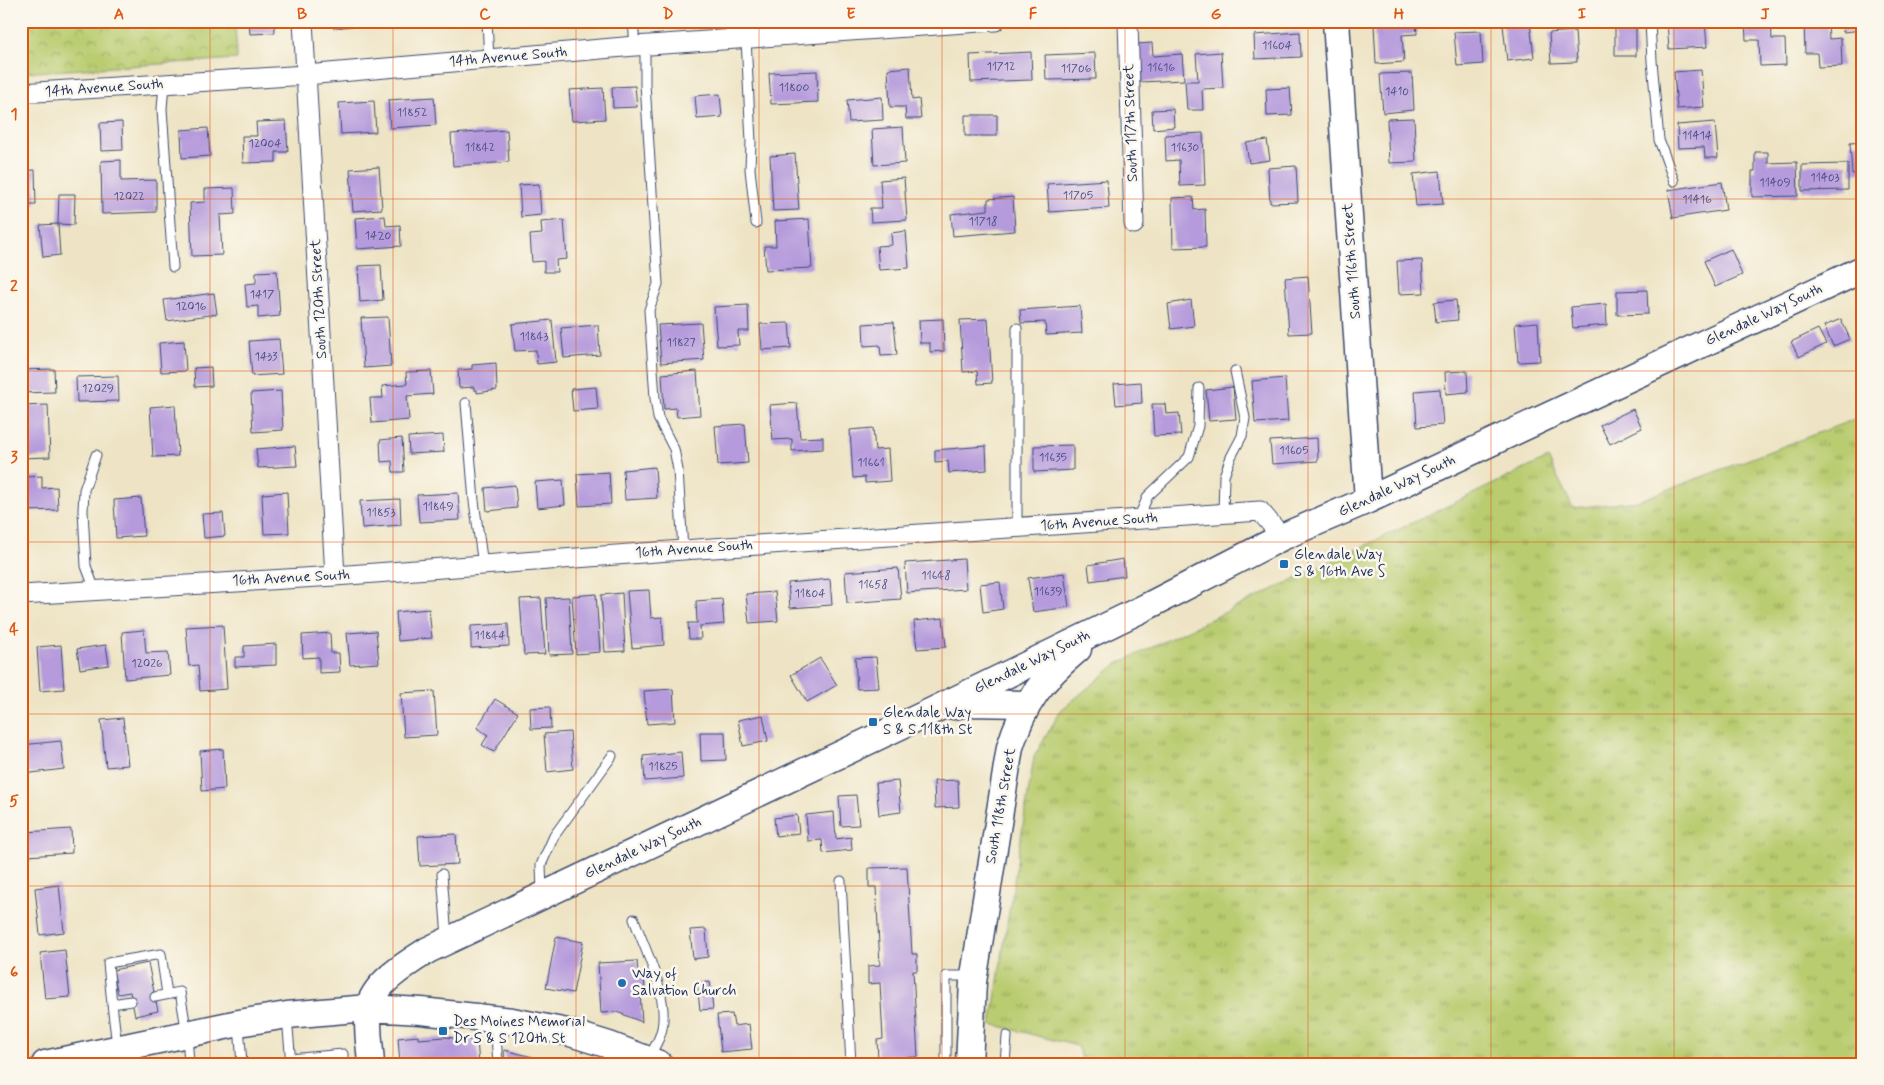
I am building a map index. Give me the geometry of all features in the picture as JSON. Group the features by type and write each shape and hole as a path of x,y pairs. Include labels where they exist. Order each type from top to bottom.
{"street":[{"name":"South 120th Street","path":"303,21 335,576"},
{"name":"14th Avenue South","path":"21,93 306,75 640,46 995,21"},
{"name":"South 117th Street","path":"1128,21 1134,224"},
{"name":"South 116th Street","path":"1336,21 1368,500"},
{"name":"Glendale Way South","path":"368,1008 376,991 405,965 447,940 934,710 1146,607 1282,537 1368,500 1863,269"},
{"name":"16th Avenue South","path":"21,595 335,576 683,550 1260,511 1282,537"},
{"name":"South 118th Street","path":"969,1064 974,976 1008,754 1016,727 1027,704 1037,690 1063,662 1091,639 1146,607"},
{"name":"Glendale Way South","path":"934,710 968,703 1027,704"},
{"path":"45,1064 239,1023 287,1015 368,1008 421,1011 494,1019 567,1032 608,1054 652,1062"},
{"path":"368,1008 371,1064"}],"lane":[{"path":"487,21 489,59"},
{"path":"634,21 640,46 645,84 658,284 650,310 655,398 658,418 674,450 678,470 683,550"},
{"path":"1650,21 1659,140 1674,181"},
{"path":"746,38 752,142 750,169 756,223"},
{"path":"164,84 162,109 173,267"},
{"path":"1017,328 1017,528"},
{"path":"1223,514 1222,488 1224,476 1242,436 1246,418 1235,371"},
{"path":"1138,520 1148,496 1189,457 1198,426 1199,388"},
{"path":"466,402 473,491 483,565"},
{"path":"94,590 86,566 83,511 84,490 96,455"},
{"path":"542,895 540,865 554,836 612,756"},
{"path":"442,874 447,940"},
{"path":"841,881 851,1064"},
{"path":"634,919 661,994 662,1028 652,1062"},
{"path":"117,1049 108,963 161,954 167,994"},
{"path":"946,1064 946,976 974,976"},
{"path":"155,996 180,992 187,1034 189,1064"},
{"path":"112,1004 132,1000"},
{"path":"287,1015 291,1061 342,1054 343,1064"},
{"path":"494,1019 498,1064"},
{"path":"239,1023 242,1064"},
{"path":"1005,1064 1007,1036"}],"green space":[{"path":"21,21 235,21 237,59 21,73"},
{"path":"1863,416 1863,1064 1084,1064 1077,1046 991,1024 1034,757 1061,710 1117,664 1548,458 1573,508 1638,501"}],"building":[{"path":"249,21 274,21 275,33 250,34"},
{"path":"332,21 383,21 383,23 333,28"},
{"path":"1416,21 1417,34 1402,35 1404,62 1376,64 1374,24"},
{"path":"1667,21 1705,21 1707,47 1669,49"},
{"path":"1745,21 1771,21 1772,39 1785,39 1786,65 1760,66 1759,40 1746,40"},
{"path":"1804,21 1828,21 1829,39 1841,38 1842,66 1818,67 1817,53 1805,53"},
{"path":"1842,21 1863,21 1863,30 1843,32"},
{"path":"1530,22 1534,58 1507,61 1503,25"},
{"path":"1636,26 1636,56 1615,56 1615,27"},
{"path":"1481,31 1483,64 1457,66 1454,32"},
{"path":"1575,31 1577,62 1551,63 1549,33"},
{"path":"1300,32 1301,57 1255,59 1254,35"},
{"path":"1152,43 1153,56 1182,54 1184,80 1140,82 1137,44"},
{"path":"1031,52 1032,80 971,82 970,55"},
{"path":"1221,52 1223,88 1202,89 1203,110 1187,110 1185,81 1198,81 1196,54"},
{"path":"1095,53 1096,79 1046,80 1045,55"},
{"path":"910,67 912,100 919,99 921,119 906,119 905,107 890,107 888,69"},
{"path":"1701,70 1704,107 1677,109 1674,72"},
{"path":"817,71 818,102 771,104 769,73"},
{"path":"1412,73 1414,110 1383,113 1380,74"},
{"path":"635,86 637,107 613,108 612,87"},
{"path":"603,88 605,119 572,121 569,90"},
{"path":"1290,88 1292,115 1267,116 1266,89"},
{"path":"720,94 722,117 697,119 695,96"},
{"path":"434,97 436,125 390,128 388,100"},
{"path":"882,97 883,120 849,122 847,100"},
{"path":"374,101 376,132 341,134 339,103"},
{"path":"1173,109 1174,127 1153,129 1152,110"},
{"path":"965,115 997,115 997,136 965,136"},
{"path":"1414,118 1416,162 1389,163 1387,119"},
{"path":"286,121 288,152 276,152 276,162 243,163 242,136 257,136 256,122"},
{"path":"122,122 123,150 101,151 100,123"},
{"path":"1715,122 1718,158 1705,158 1704,147 1678,148 1677,125"},
{"path":"903,127 905,163 874,165 872,129"},
{"path":"208,128 210,156 182,158 181,130"},
{"path":"507,130 509,162 453,166 451,134"},
{"path":"1203,133 1205,185 1180,186 1179,160 1166,161 1165,135"},
{"path":"1267,140 1270,160 1249,163 1246,143"},
{"path":"1863,142 1863,173 1852,174 1850,143"},
{"path":"1755,152 1768,152 1768,163 1797,162 1798,196 1752,197 1752,171 1755,171"},
{"path":"795,154 799,210 773,211 770,156"},
{"path":"121,160 121,181 156,180 156,212 102,214 101,161"},
{"path":"1848,164 1848,190 1802,191 1802,165"},
{"path":"1296,166 1298,202 1270,203 1268,168"},
{"path":"379,167 382,209 353,211 350,169"},
{"path":"35,170 36,205 21,205 21,171"},
{"path":"1440,171 1443,204 1416,206 1413,174"},
{"path":"904,178 907,220 871,222 870,208 882,208 880,180"},
{"path":"1107,180 1109,208 1049,212 1047,184"},
{"path":"1722,182 1726,210 1673,218 1668,190"},
{"path":"539,184 541,215 521,217 519,185"},
{"path":"234,188 235,214 220,215 222,255 192,256 190,203 205,202 205,189"},
{"path":"59,194 75,194 74,225 58,224"},
{"path":"1013,197 1015,231 953,236 951,214 988,210 988,199"},
{"path":"1193,197 1194,210 1205,209 1206,247 1173,248 1172,198"},
{"path":"385,216 386,226 400,225 401,246 357,249 355,218"},
{"path":"809,219 812,268 766,270 764,246 776,246 775,221"},
{"path":"564,220 567,259 556,260 557,272 544,272 544,261 532,262 530,235 542,234 541,222"},
{"path":"58,224 60,255 43,257 40,225"},
{"path":"906,231 909,268 879,270 877,246 892,245 891,233"},
{"path":"1731,249 1742,275 1715,287 1704,261"},
{"path":"1422,260 1424,293 1399,294 1397,261"},
{"path":"381,265 383,300 360,302 358,266"},
{"path":"277,271 280,316 258,318 258,306 247,307 245,284 256,283 256,272"},
{"path":"1308,276 1312,333 1289,334 1285,278"},
{"path":"1647,290 1648,314 1617,315 1617,291"},
{"path":"214,293 217,314 167,321 164,300"},
{"path":"1191,300 1194,326 1171,329 1168,304"},
{"path":"1456,300 1458,320 1436,322 1434,302"},
{"path":"1606,304 1607,325 1573,328 1571,307"},
{"path":"748,305 749,331 738,331 739,345 717,346 714,307"},
{"path":"1080,306 1082,333 1046,335 1045,322 1021,323 1020,310"},
{"path":"388,317 391,366 364,368 361,318"},
{"path":"943,319 944,351 930,352 930,343 920,343 919,320"},
{"path":"988,319 992,383 978,384 977,371 963,372 960,320"},
{"path":"1841,319 1850,339 1833,346 1824,326"},
{"path":"552,320 556,362 537,364 536,350 515,351 512,324"},
{"path":"894,322 897,355 881,356 880,345 864,346 863,324"},
{"path":"1538,322 1540,361 1518,362 1515,324"},
{"path":"701,323 704,360 661,363 658,325"},
{"path":"789,323 791,348 762,350 760,324"},
{"path":"598,325 600,355 564,358 561,328"},
{"path":"1818,329 1826,344 1799,357 1791,342"},
{"path":"279,339 282,374 252,376 249,341"},
{"path":"184,341 186,371 161,372 159,343"},
{"path":"496,363 497,390 477,393 474,387 459,388 458,370 472,369 472,365"},
{"path":"211,367 212,386 195,387 194,368"},
{"path":"54,369 55,392 21,393 21,370"},
{"path":"431,371 433,394 407,396 409,420 372,423 370,398 383,398 382,386 407,384 406,372"},
{"path":"697,371 700,415 677,417 676,408 664,409 662,374"},
{"path":"1467,371 1468,392 1446,394 1445,372"},
{"path":"118,376 119,401 77,402 76,377"},
{"path":"1285,378 1288,421 1255,423 1252,381"},
{"path":"1141,382 1142,403 1116,405 1114,384"},
{"path":"596,387 598,409 573,411 571,389"},
{"path":"1233,387 1236,419 1209,421 1206,390"},
{"path":"1440,389 1443,425 1417,427 1415,391"},
{"path":"281,391 283,430 253,432 251,393"},
{"path":"797,403 800,438 823,437 823,449 792,451 792,439 773,440 770,405"},
{"path":"1152,404 1165,404 1166,414 1179,413 1181,435 1154,436"},
{"path":"48,405 50,457 21,458 21,406"},
{"path":"175,405 178,456 153,457 150,407"},
{"path":"1633,409 1642,428 1610,444 1600,425"},
{"path":"745,424 748,463 718,465 715,426"},
{"path":"873,428 875,450 888,449 890,481 865,483 865,477 853,478 850,430"},
{"path":"443,435 444,452 409,454 408,437"},
{"path":"402,438 404,472 393,472 392,461 381,462 380,440"},
{"path":"1317,438 1318,461 1272,464 1270,441"},
{"path":"1073,445 1073,470 1034,472 1034,446"},
{"path":"295,446 297,466 258,468 256,449"},
{"path":"986,446 987,470 949,473 948,461 935,462 935,450"},
{"path":"655,467 657,498 625,500 623,470"},
{"path":"609,472 611,504 579,506 577,474"},
{"path":"42,476 42,488 57,487 58,510 28,511 27,477"},
{"path":"563,480 565,505 537,508 535,482"},
{"path":"515,485 517,508 487,511 485,488"},
{"path":"287,492 289,533 264,534 262,494"},
{"path":"458,493 460,520 419,522 417,495"},
{"path":"141,498 144,536 116,538 114,500"},
{"path":"400,499 401,525 362,528 360,501"},
{"path":"223,513 225,536 204,538 202,514"},
{"path":"964,559 966,589 907,593 905,563"},
{"path":"1123,559 1125,576 1090,581 1088,565"},
{"path":"898,568 901,599 847,603 845,572"},
{"path":"1064,573 1069,607 1033,612 1028,578"},
{"path":"830,579 832,605 790,608 788,583"},
{"path":"1000,582 1003,609 983,612 980,584"},
{"path":"649,590 651,618 662,617 664,645 632,648 627,591"},
{"path":"775,592 778,621 749,623 746,594"},
{"path":"622,593 625,651 605,652 601,595"},
{"path":"596,594 600,652 576,654 572,596"},
{"path":"569,597 572,654 549,655 546,598"},
{"path":"541,598 545,654 524,655 520,599"},
{"path":"722,599 724,624 700,626 701,639 689,639 688,623 697,623 696,601"},
{"path":"429,609 432,638 398,641 396,612"},
{"path":"943,618 946,647 917,649 914,621"},
{"path":"508,624 509,646 471,648 471,626"},
{"path":"223,625 227,689 200,691 198,665 189,666 186,627"},
{"path":"144,630 146,653 168,652 170,675 125,679 122,632"},
{"path":"376,631 379,663 350,665 347,633"},
{"path":"330,633 331,653 339,653 340,672 319,673 319,657 303,658 302,635"},
{"path":"276,644 276,665 235,667 235,657 244,657 244,646"},
{"path":"61,645 64,689 40,691 37,647"},
{"path":"106,645 109,665 80,669 77,649"},
{"path":"876,657 879,688 857,689 855,658"},
{"path":"820,658 837,685 807,702 791,675"},
{"path":"673,689 675,722 647,724 644,691"},
{"path":"434,691 437,735 404,737 401,693"},
{"path":"495,699 518,713 494,752 482,745 488,735 477,728"},
{"path":"550,707 551,728 531,729 530,708"},
{"path":"763,715 768,741 743,746 738,720"},
{"path":"123,718 128,765 106,767 101,720"},
{"path":"570,732 573,769 547,772 544,734"},
{"path":"700,732 725,732 726,760 701,761"},
{"path":"61,741 64,769 23,774 21,745"},
{"path":"223,749 225,789 202,791 200,751"},
{"path":"681,752 683,778 645,781 643,756"},
{"path":"958,780 959,807 935,808 934,781"},
{"path":"898,781 901,812 879,815 876,783"},
{"path":"856,795 859,825 841,826 839,796"},
{"path":"834,812 836,839 851,837 852,850 823,853 822,840 808,841 806,815"},
{"path":"797,815 799,833 776,836 774,818"},
{"path":"71,829 72,853 27,856 26,832"},
{"path":"456,834 458,864 420,866 418,836"},
{"path":"907,867 912,954 917,954 917,971 913,971 918,1057 878,1059 877,1040 883,1039 880,983 868,984 868,966 880,965 876,887 869,887 869,868"},
{"path":"59,885 64,932 40,935 35,888"},
{"path":"706,929 708,957 693,959 690,930"},
{"path":"556,937 583,942 573,993 546,988"},
{"path":"65,950 70,997 45,999 40,953"},
{"name":"Way of Salvation Church","path":"637,961 638,974 644,974 645,992 640,992 642,1022 617,1012 601,1013 598,963"},
{"path":"148,963 158,1011 135,1016 130,992 118,994 113,970"},
{"path":"710,982 713,1009 700,1010 697,983"},
{"path":"732,1014 734,1026 749,1024 752,1049 721,1052 717,1015"},
{"path":"418,1036 418,1039 446,1037 477,1041 479,1064 400,1064 398,1038"},
{"path":"504,1050 554,1062 554,1064 505,1064"}],"place":[{"name":"Glendale Way S & 16th Ave S","path":"1284,564"},
{"name":"Glendale Way S & S 118th St","path":"873,722"},
{"name":"Way of Salvation Church","path":"622,983"},
{"name":"Des Moines Memorial Dr S & S 120th St","path":"443,1031"}]}
